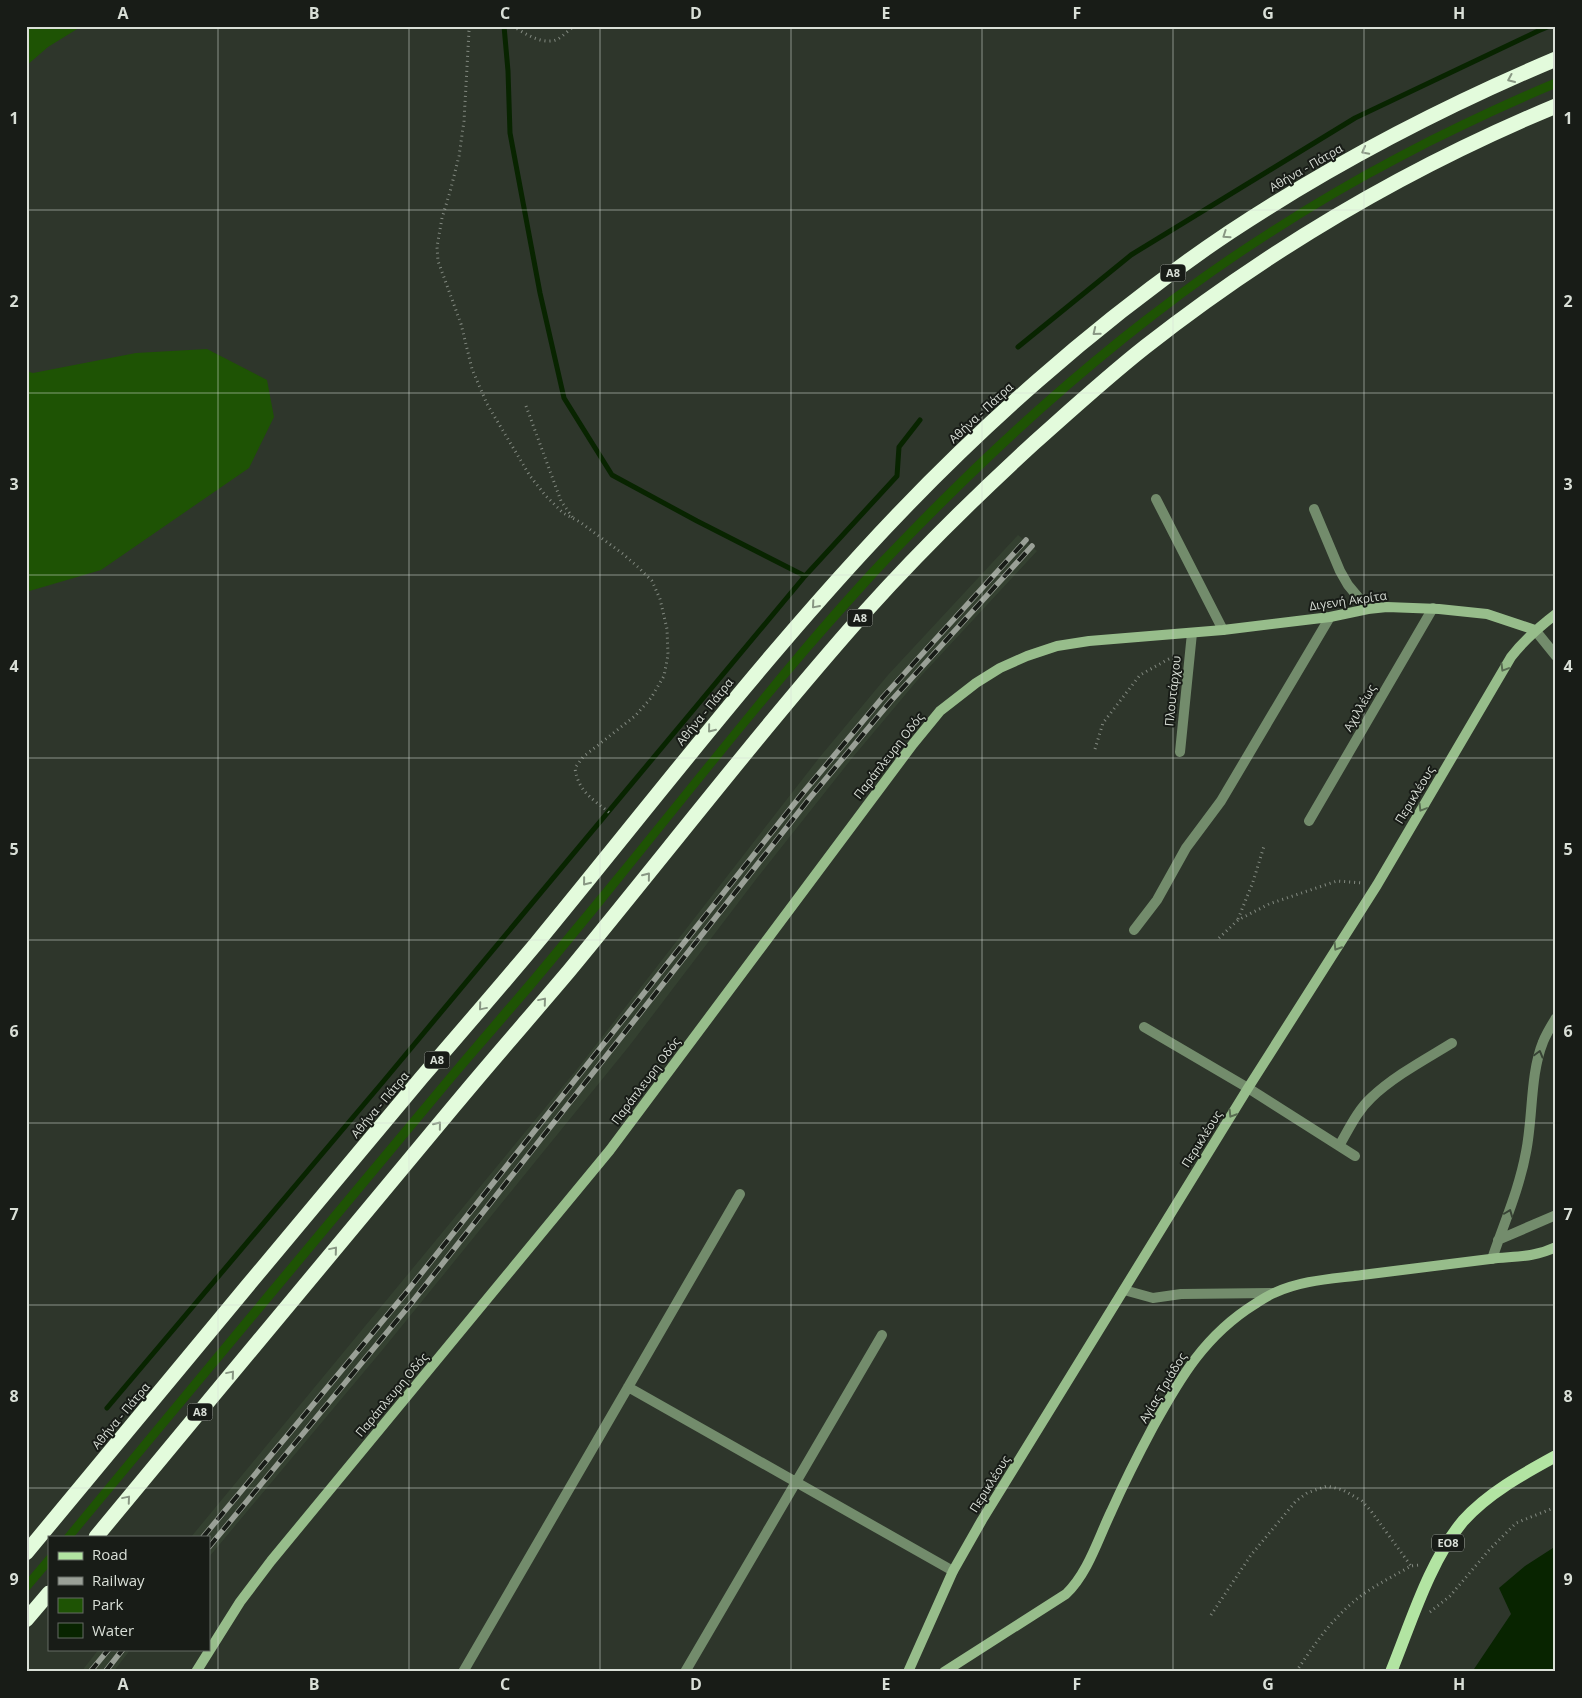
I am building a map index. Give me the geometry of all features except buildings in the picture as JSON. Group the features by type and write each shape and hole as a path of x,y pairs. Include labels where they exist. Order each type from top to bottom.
{"highway":[{"name":"Αθήνα - Πάτρα","path":"26,1553 527,954 779,647 864,550 957,456 1087,340 1156,285 1226,235 1298,189 1374,146 1451,106 1556,60"},
{"name":"Α8","path":"97,1536 454,1105 566,975 812,673 896,579 985,489 1114,372 1188,315 1255,267 1342,213 1395,184 1469,145 1556,106"},
{"path":"26,1620 48,1594"}],"main road":[{"name":"Διγενή Ακρίτα","path":"1192,633 1330,617 1387,607 1433,608 1487,614 1535,630"},
{"path":"1535,630 1556,614"},
{"name":"Περικλέους","path":"908,1672 953,1571 982,1520 1248,1088 1377,885 1511,657 1535,630"},
{"name":"Παράπλευρη Οδός","path":"210,1650 240,1602 270,1561 610,1150 913,744 940,711 976,683 1000,668 1057,646 1088,641 1192,633"},
{"name":"Αγίας Τριάδος","path":"944,1672 1066,1594 1074,1586 1088,1562 1139,1454 1176,1386 1193,1359 1216,1333 1240,1313 1272,1293 1294,1285 1492,1259 1527,1257 1542,1254 1556,1247"},
{"name":"ΕΟ8","path":"1392,1672 1436,1564 1463,1522 1498,1490 1556,1456"},
{"name":"Παράπλευρη Οδός","path":"196,1672 210,1650"}],"street":[{"path":"1156,500 1223,630"},
{"path":"1314,509 1340,571 1348,585 1368,609"},
{"name":"Αχιλλέως","path":"1309,821 1433,608"},
{"path":"1134,930 1157,900 1186,848 1221,801 1330,617"},
{"path":"1535,630 1556,656"},
{"name":"Πλουτάρχου","path":"1180,752 1192,633"},
{"path":"1492,1259 1522,1174 1527,1150 1537,1062 1543,1042 1556,1018"},
{"path":"1144,1027 1248,1088 1355,1156"},
{"path":"1339,1146 1357,1114 1372,1098 1400,1076 1452,1043"},
{"path":"463,1672 740,1194"},
{"path":"1498,1240 1556,1215"},
{"path":"1124,1290 1153,1298 1181,1294 1272,1293"},
{"path":"685,1672 882,1335"},
{"path":"628,1387 953,1571"}],"path":[{"path":"470,26 464,121 459,156 438,234 438,260 461,324 472,369 487,404 530,476 563,513 574,519 638,567 652,581 660,599 667,629 668,655 664,676 651,698 635,716 583,757 575,768 576,779 584,791 611,814"},
{"path":"513,26 521,32 543,41 557,39 574,26"},
{"path":"526,406 561,501 574,519"},
{"path":"1095,749 1103,723 1140,675 1190,647"},
{"path":"1238,920 1253,882 1264,846"},
{"path":"1219,938 1238,920 1269,904 1337,881 1377,885"},
{"path":"1211,1615 1251,1556 1296,1501 1307,1493 1322,1487 1327,1486 1343,1490 1362,1501 1411,1566"},
{"path":"1429,1613 1450,1596 1490,1549 1516,1523 1556,1507"},
{"path":"1296,1672 1326,1629 1354,1602 1411,1566 1436,1564"}],"shaded area":[{"path":"1018,535 1037,551 921,676 853,757 757,878 630,1045 384,1348 210,1556 210,1536 192,1536 578,1068 819,758 888,675"},
{"path":"98,1650 130,1650 113,1672 81,1672"}],"green space":[{"path":"26,26 82,26 48,47 26,66"},
{"path":"1556,78 1556,88 1448,137 1343,193 1276,234 1202,284 1131,338 1062,396 996,456 924,526 873,580 778,688 554,964 452,1083 75,1536 64,1536 342,1200 571,928 809,637 923,513 1017,423 1115,338 1220,261 1274,225 1376,164 1519,94"},
{"path":"207,349 267,380 274,417 249,468 101,570 26,592 26,371 33,373 136,353"},
{"path":"48,1554 48,1568 26,1594 26,1580"}],"water":[{"path":"1556,1546 1556,1672 1472,1672 1511,1614 1499,1588 1525,1566"}],"waterway":[{"path":"504,26 510,133 540,293 564,398 612,475 805,576"},
{"path":"1018,347 1131,255 1355,118 1550,26"},
{"path":"107,1408 382,1083 805,576 897,476 899,447 920,420"}],"railway":[{"path":"204,1536 405,1294 802,794 883,697 1026,540"},
{"path":"210,1546 413,1301 809,799 890,702 1032,546"},
{"path":"90,1672 108,1650"},
{"path":"105,1672 122,1650"}]}
